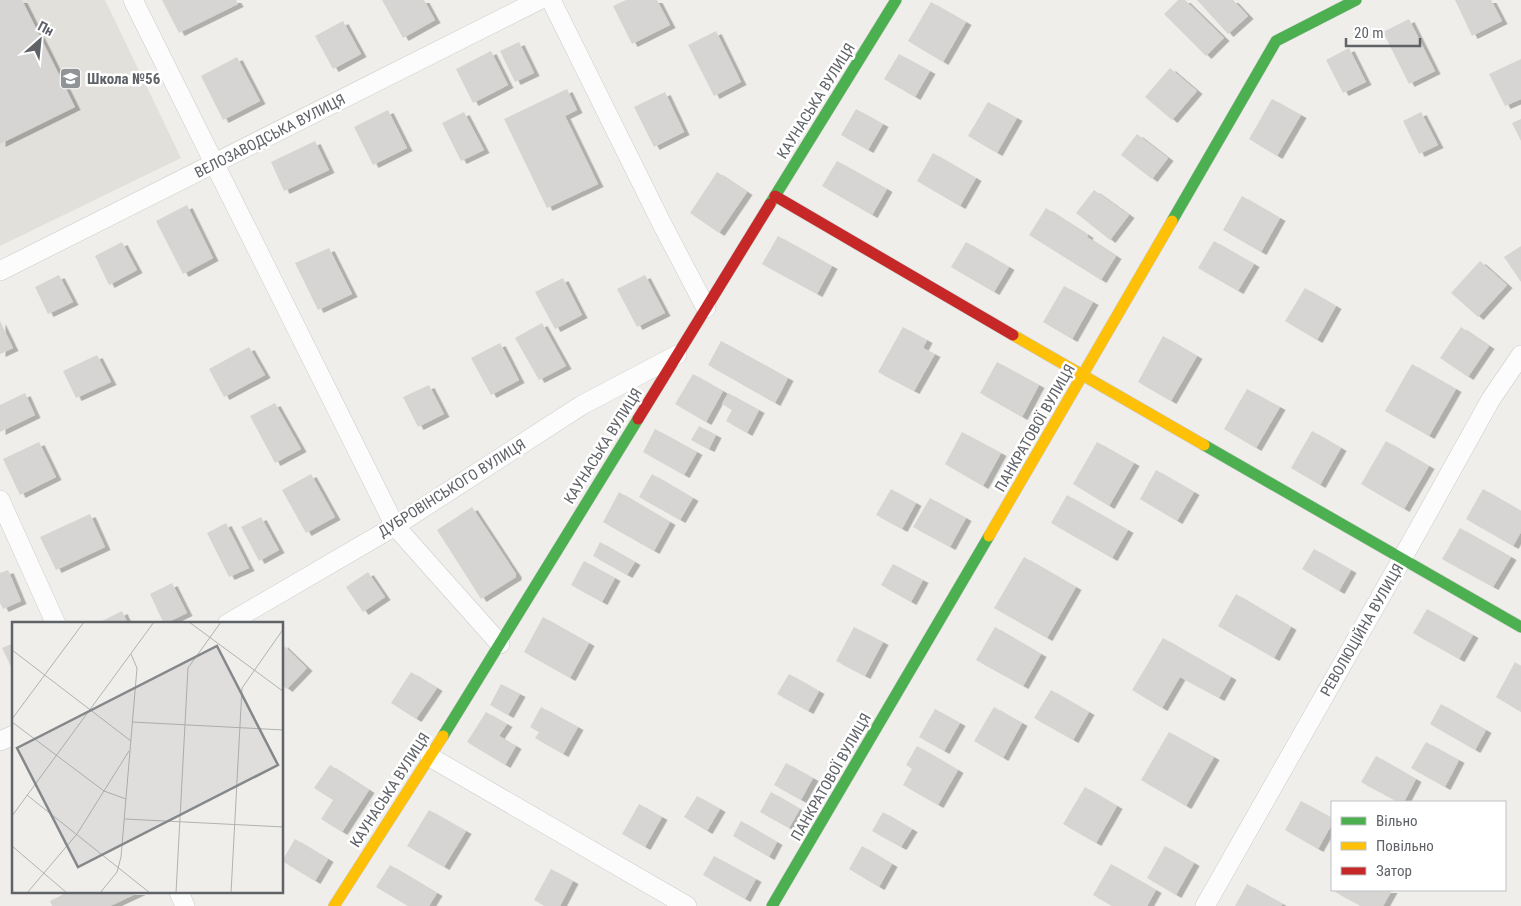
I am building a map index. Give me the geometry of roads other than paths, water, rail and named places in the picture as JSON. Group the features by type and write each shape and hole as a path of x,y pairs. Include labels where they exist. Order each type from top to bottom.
{"street":[{"path":"133,0 395,526 500,644"},
{"name":"ВЕЛОЗАВОДСЬКА ВУЛИЦЯ","path":"0,271 539,0"},
{"path":"551,0 658,216 706,308"},
{"name":"КАУНАСЬКА ВУЛИЦЯ","path":"334,906 500,644 896,0"},
{"name":"ПАНКРАТОВОЇ ВУЛИЦЯ","path":"772,906 1083,376 1276,40 1356,0"},
{"path":"775,196 1083,376 1521,627"},
{"name":"ДУБРОВІНСЬКОГО ВУЛИЦЯ","path":"230,622 395,526 582,405 678,354"},
{"name":"РЕВОЛЮЦІЙНА ВУЛИЦЯ","path":"1205,906 1491,400 1521,355"},
{"path":"0,500 55,622"},
{"path":"0,741 12,736"},
{"path":"430,756 687,906"},
{"path":"180,894 185,906"}],"place":[{"name":"Школа №56","path":"71,79"}]}
